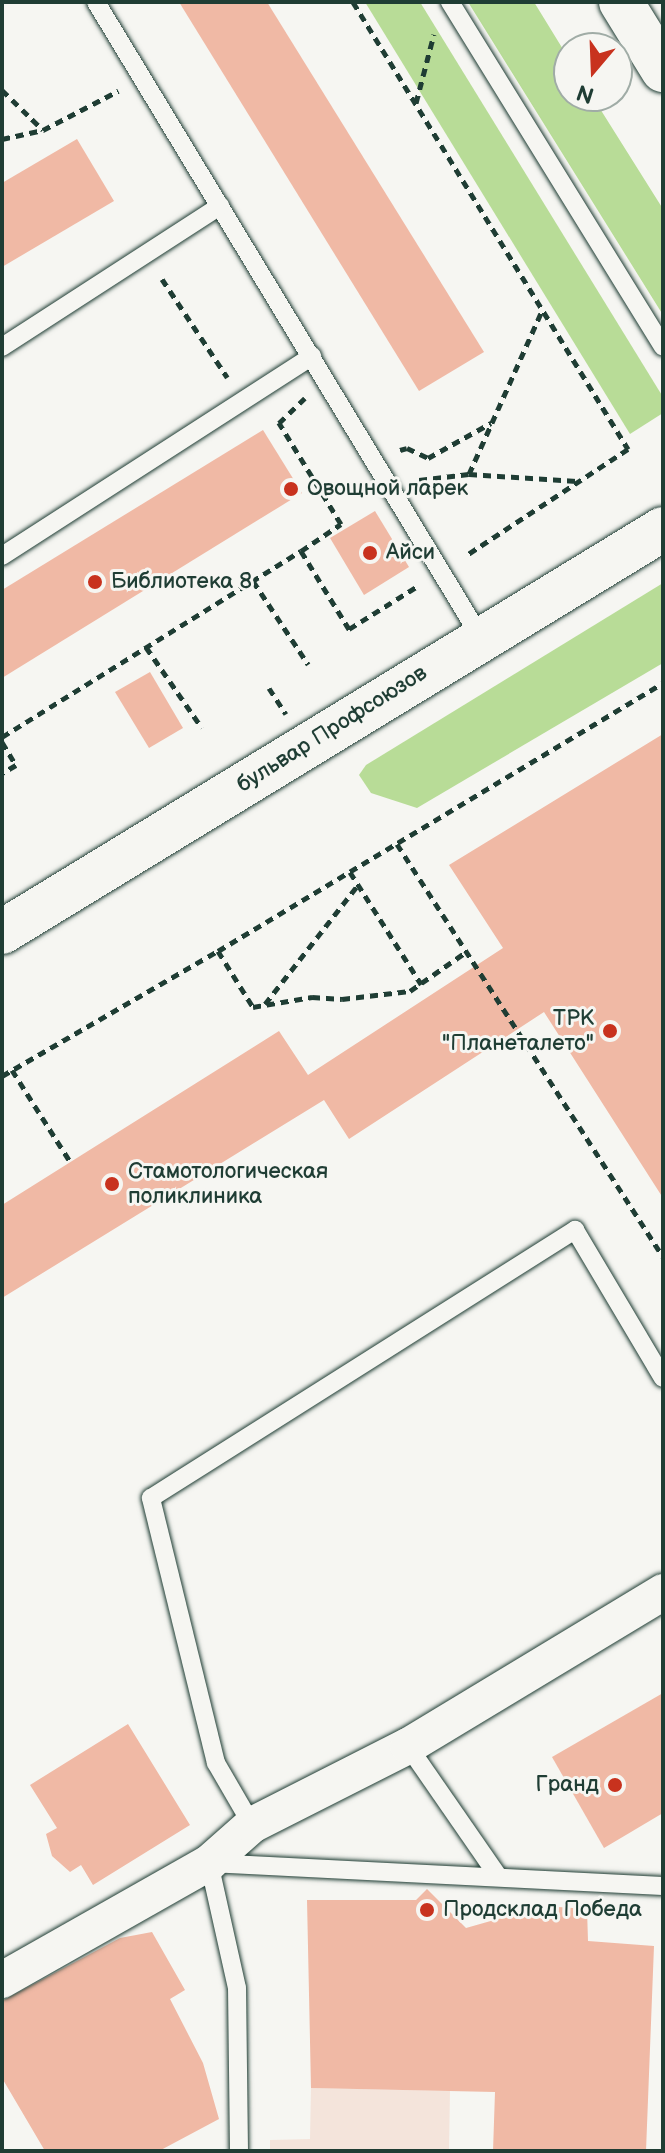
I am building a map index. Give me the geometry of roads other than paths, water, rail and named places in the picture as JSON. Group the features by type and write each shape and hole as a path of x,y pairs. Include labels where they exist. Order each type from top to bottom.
{"street":[{"path":"621,2 663,70"},
{"name":"бульвар Профсоюзов","path":"2,932 663,529"},
{"path":"2,1980 209,1863 252,1825 408,1746 663,1592"}],"lane":[{"path":"96,2 375,457 481,638"},
{"path":"450,2 663,347"},
{"path":"2,347 220,206"},
{"path":"2,556 312,356"},
{"path":"252,1825 216,1763 151,1498 575,1230 663,1378"},
{"path":"408,1746 498,1876"},
{"path":"239,2151 237,1988 209,1863 663,1886"}],"place":[{"name":"Овощной ларек","path":"291,489"},
{"name":"Айси","path":"370,553"},
{"name":"Библиотека 8","path":"95,582"},
{"name":"ТРК \"Планеталето\"","path":"610,1031"},
{"name":"Стамотологическая поликлиника","path":"112,1184"},
{"name":"Гранд","path":"615,1785"},
{"name":"Продсклад Победа","path":"427,1910"}]}
